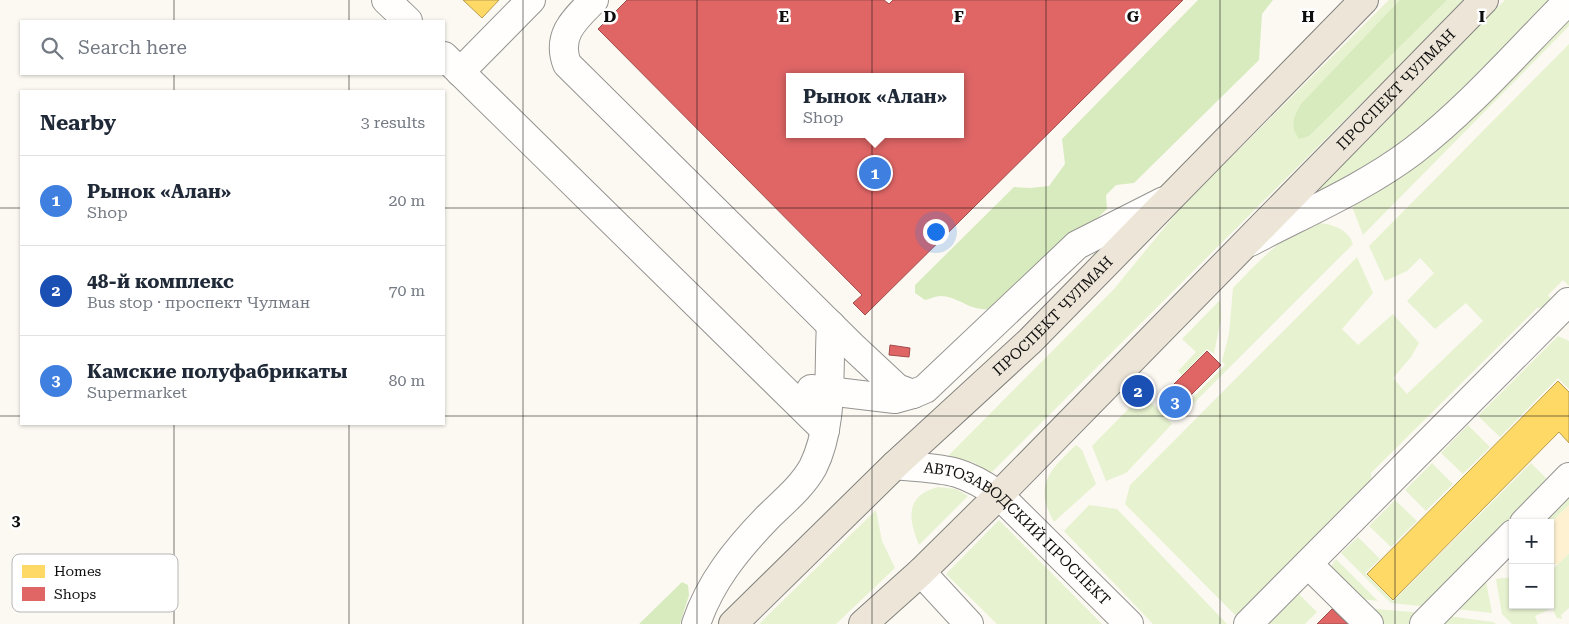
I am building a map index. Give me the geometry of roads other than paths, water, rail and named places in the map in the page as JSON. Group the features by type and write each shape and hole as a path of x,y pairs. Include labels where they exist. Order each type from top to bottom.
{"main road":[{"name":"ПРОСПЕКТ ЧУЛМАН","path":"733,624 895,464 1025,346 1364,0"},
{"name":"ПРОСПЕКТ ЧУЛМАН","path":"863,624 921,572 999,495 1484,0"}],"street":[{"path":"386,0 407,20"},
{"path":"531,0 452,64 825,430"},
{"path":"594,0 573,22 564,36 564,54 567,64 897,388 913,394"},
{"path":"1240,247 1386,170 1412,151 1444,125 1569,0"},
{"path":"776,382 827,393 895,399 925,389 1077,245 1170,198"},
{"path":"1248,624 1568,302 1569,304"},
{"path":"696,624 714,584 730,559 751,534 805,479 817,457 825,430 831,325"},
{"name":"АВТОЗАВОДСКИЙ ПРОСПЕКТ","path":"895,464 933,467 962,473 999,495 1129,624"},
{"path":"1528,519 1569,478"},
{"path":"1424,624 1509,538"},
{"path":"1308,564 1369,624"},
{"path":"921,572 969,624"}],"place":[{"name":"Рынок «Алан»","path":"875,173"},
{"name":"48-й комплекс","path":"1138,391"},
{"name":"Камские полуфабрикаты","path":"1175,402"}]}
